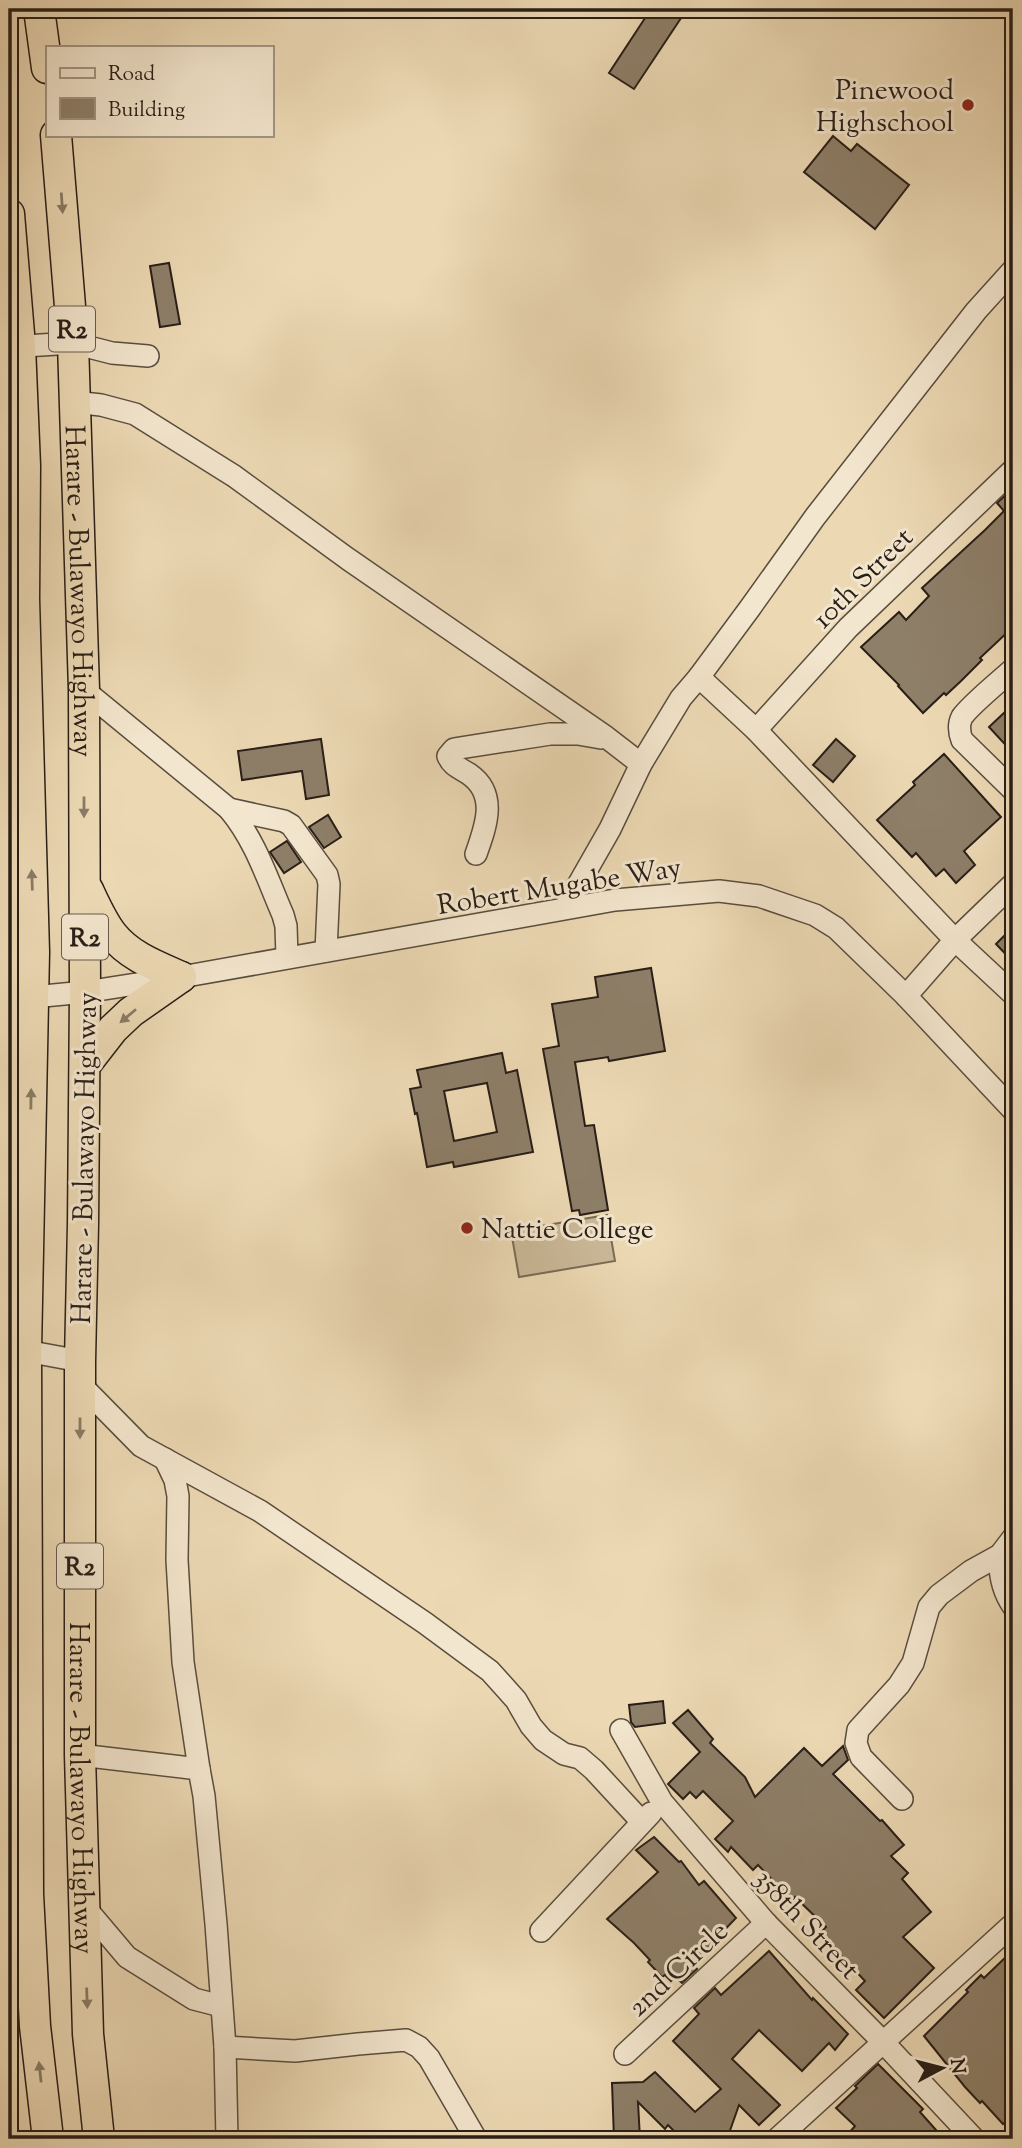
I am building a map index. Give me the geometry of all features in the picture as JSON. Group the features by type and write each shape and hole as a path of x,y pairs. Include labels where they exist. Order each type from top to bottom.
{"highway":[{"path":"40,9 46,60"},
{"name":"Harare - Bulawayo Highway","path":"56,136 73,343 84,690 85,1065 80,1373 80,1755 88,2034 99,2139"},
{"name":"Harare - Bulawayo Highway","path":"9,214 17,462 21,954 33,997 19,1143 18,1344 27,1436 18,1708 28,1894 20,1938 35,2026 48,2139"},
{"path":"84,883 106,925 126,948 181,977 131,1012 113,1029 85,1065"}],"street":[{"path":"565,908 610,829 641,764 681,698 751,608 815,517 976,311 1013,270"},
{"path":"14,346 73,343 112,353 148,356"},
{"path":"74,402 101,405 135,414 234,476 641,764"},
{"name":"10th Street","path":"756,730 848,628 1013,470"},
{"path":"1013,668 965,714 959,733 962,740 1013,790"},
{"path":"699,677 756,730 955,940 1013,994"},
{"path":"84,690 229,809 243,825 283,915 287,957"},
{"path":"476,854 486,828 489,810 487,798 477,779 451,761 448,756 450,752 460,748 550,734 578,734 599,739 606,737"},
{"path":"229,809 284,821 291,825 323,868 329,884 326,951"},
{"path":"906,996 955,940 1013,884"},
{"name":"Robert Mugabe Way","path":"33,997 181,977 565,908 719,891 759,896 815,915 836,928 906,996 1013,1110"},
{"path":"18,1344 80,1373 141,1446 260,1511 425,1623 490,1671 516,1700 531,1726 543,1740 564,1754 580,1758 642,1822"},
{"path":"9,1404 27,1436"},
{"path":"165,1460 175,1480 178,1496 177,1560 183,1662 204,1796 214,1898 225,2047 227,2139"},
{"path":"1007,1546 999,1572 1013,1606"},
{"path":"902,1799 861,1757 856,1743 858,1730 899,1685 913,1663 929,1607 939,1595 1007,1546"},
{"name":"358th Street","path":"621,1730 663,1802 766,1923 974,2139"},
{"path":"80,1755 199,1769"},
{"path":"541,1931 663,1802"},
{"path":"83,1905 127,1957 194,1999 220,2006"},
{"name":"2nd Circle","path":"625,2054 766,1923"},
{"path":"777,2139 1011,1930"},
{"path":"225,2047 295,2051 406,2040 419,2047 429,2058 476,2139"}],"shaded area":[{"path":"607,1215 615,1261 519,1277 511,1231"}],"building":[{"path":"651,9 687,9 634,89 609,73"},
{"path":"833,136 851,151 857,144 909,185 875,229 804,172"},
{"path":"169,263 180,324 160,327 150,266"},
{"path":"1013,488 1013,627 980,658 982,660 961,681 923,713 861,647 899,612 906,620 929,596 922,588 1004,511 997,503"},
{"path":"1006,711 1013,719 1013,753 989,727"},
{"path":"321,739 329,795 306,799 302,771 242,780 238,751"},
{"path":"836,739 855,756 833,782 813,765"},
{"path":"944,754 1001,817 964,851 975,865 956,883 944,869 936,876 916,853 912,857 877,820"},
{"path":"328,815 341,837 324,848 309,827"},
{"path":"287,841 301,862 284,873 270,852"},
{"path":"1013,927 1013,962 996,944"},
{"path":"651,968 665,1051 609,1061 608,1057 575,1062 585,1126 594,1125 608,1210 580,1215 579,1210 572,1211 543,1049 559,1046 552,1004 598,997 595,977"},
{"path":"502,1053 506,1073 517,1070 533,1152 454,1167 453,1162 427,1167 410,1089 421,1087 417,1070","holes":["487,1083 497,1132 454,1141 444,1091"]},
{"path":"663,1701 665,1723 635,1727 631,1722 629,1705"},
{"path":"688,1710 713,1739 710,1743 745,1777 755,1797 804,1748 822,1766 843,1746 848,1760 833,1774 882,1820 904,1845 891,1856 908,1873 902,1879 931,1912 903,1937 934,1968 884,2018 856,1990 865,1981 820,1933 826,1927 795,1897 792,1900 758,1865 753,1870 731,1847 728,1852 715,1839 733,1821 703,1791 696,1798 690,1792 683,1799 668,1784 700,1752 673,1723"},
{"path":"654,1837 681,1861 699,1885 704,1881 736,1918 694,1966 697,1969 682,1983 675,1977 671,1981 665,1975 662,1977 634,1943 607,1919 658,1872 636,1850"},
{"path":"1013,1950 1013,2028 1005,2035 1013,2044 1013,2115 1003,2124 965,2087 924,2036 968,1992 966,1990 981,1975 984,1978"},
{"path":"769,1951 812,2000 813,1998 848,2034 835,2050 829,2043 802,2071 759,2030 732,2059 780,2105 759,2125 739,2105 727,2139 682,2139 668,2125 665,2129 638,2102 640,2139 614,2139 612,2083 643,2082 655,2072 695,2112 721,2089 673,2041 699,2014 694,2008 715,1988 721,1995"},
{"path":"878,2064 923,2109 920,2112 936,2130 926,2139 856,2139 849,2133 855,2126 836,2108"}],"place":[{"name":"Pinewood Highschool","path":"968,105"},
{"name":"Nattie College","path":"467,1228"}]}
